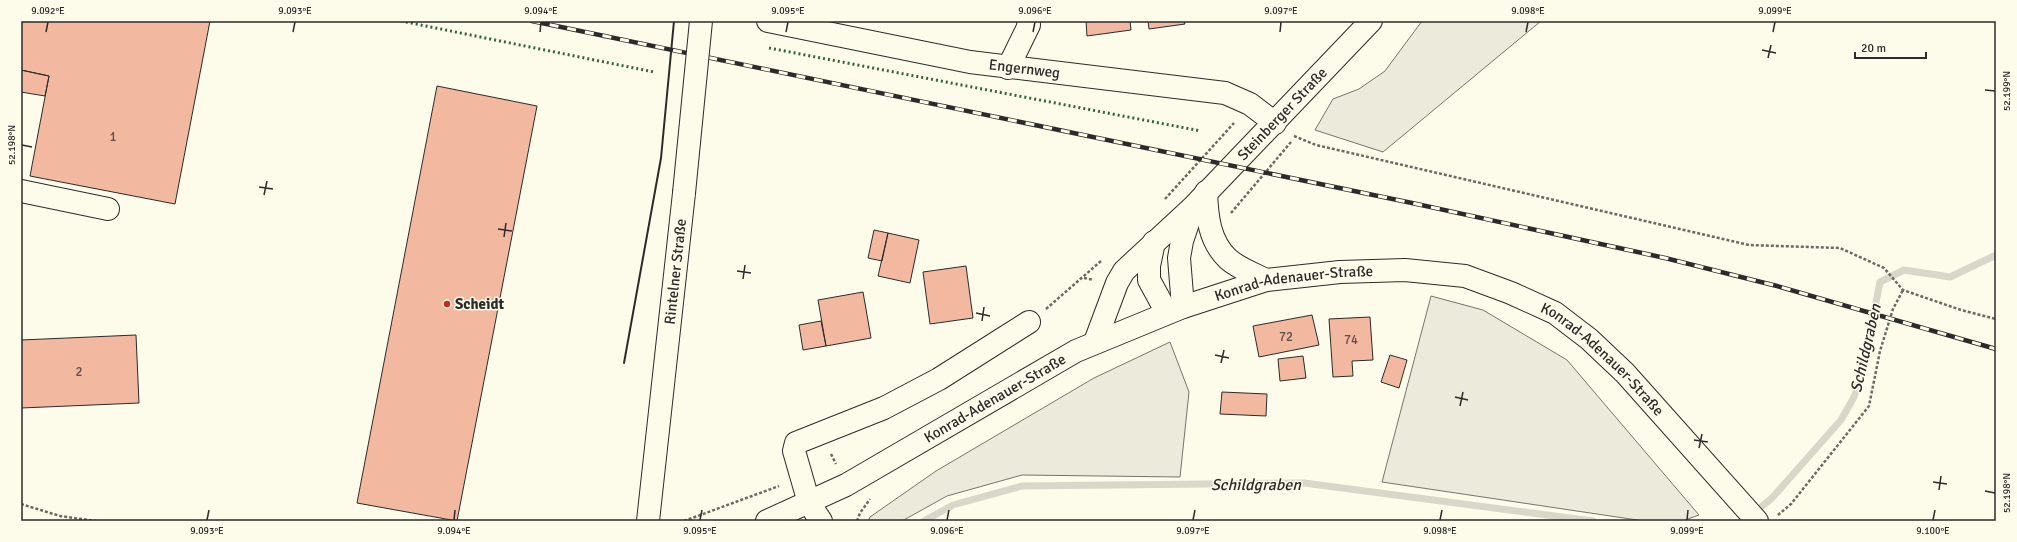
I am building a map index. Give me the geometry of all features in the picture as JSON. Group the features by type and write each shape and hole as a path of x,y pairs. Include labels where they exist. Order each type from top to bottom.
{"main road":[{"name":"Rintelner Straße","path":"648,521 684,193 701,21"},
{"name":"Engernweg","path":"768,21 970,62 1008,68 1225,92 1250,104 1275,123"},
{"path":"1008,68 1029,25 1028,21"},
{"name":"Steinberger Straße","path":"1095,342 1117,283 1124,271 1200,200 1371,21"},
{"path":"21,191 108,209"},
{"path":"1200,200 1217,244 1228,259 1266,280"},
{"name":"Steinberger Straße","path":"1175,310 1179,258 1182,241 1200,200"},
{"path":"1154,242 1149,266 1149,280 1175,310"},
{"name":"Konrad-Adenauer-Straße","path":"767,521 804,512 846,485 1063,358 1095,342 1175,310 1266,280 1340,272 1405,270 1465,276 1511,293 1555,313 1589,339 1625,373 1742,504 1767,519"},
{"path":"821,521 804,512 801,478 794,452 796,443 884,408 939,379 1029,322"}],"path":[{"path":"1159,205 1250,104"},
{"path":"1275,123 1295,136 1316,145 1749,245 1840,248 1884,268 1903,290 1961,310 1996,319"},
{"path":"1231,212 1295,136"},
{"path":"1029,322 1084,278 1105,257"},
{"path":"1767,519 1791,504 1869,406 1880,351 1893,308 1903,290"},
{"path":"684,521 801,478"},
{"path":"857,521 860,512 874,494"},
{"path":"21,504 60,516 96,521"}],"shaded area":[{"path":"1422,21 1541,21 1383,152 1315,130 1333,99 1359,89 1385,71"},
{"path":"1431,296 1483,310 1567,360 1699,515 1682,521 1644,521 1382,482"},
{"path":"1170,342 1189,392 1180,477 1022,475 947,496 902,521 868,521 870,517 936,471 1094,378"}],"building":[{"path":"21,21 210,21 175,204 30,176 49,76 21,70"},
{"path":"1086,21 1130,21 1131,30 1087,36"},
{"path":"1148,21 1184,21 1185,24 1149,29"},
{"path":"21,70 49,76 45,96 21,92"},
{"name":"Scheidt","path":"437,86 537,106 457,521 357,503"},
{"path":"874,230 888,233 882,261 868,258"},
{"path":"888,233 919,240 910,283 878,276"},
{"path":"966,266 973,318 930,324 923,272"},
{"path":"863,292 871,338 826,346 818,300"},
{"path":"1312,315 1319,345 1259,357 1253,326"},
{"path":"1370,317 1373,360 1352,361 1353,376 1333,377 1329,319"},
{"path":"821,321 826,346 803,350 799,325"},
{"path":"136,335 139,403 21,408 21,340"},
{"path":"1390,355 1407,360 1399,388 1381,382"},
{"path":"1303,356 1306,378 1280,381 1278,359"},
{"path":"1222,392 1267,394 1266,416 1220,414"}],"waterway":[{"name":"Schildgraben","path":"1754,513 1772,498 1841,420 1854,397 1862,373 1880,282 1904,270 1950,277 1996,255"},
{"name":"Schildgraben","path":"924,521 953,505 1022,486 1304,483 1593,521"}],"railway":[{"path":"532,21 1412,203 1665,258 1777,286 1996,349"}],"hedge":[{"path":"401,21 654,72"},
{"path":"769,48 1201,131"}],"wall":[{"path":"624,363 661,158 674,21"}],"place":[{"name":"Scheidt","path":"447,304"}]}
